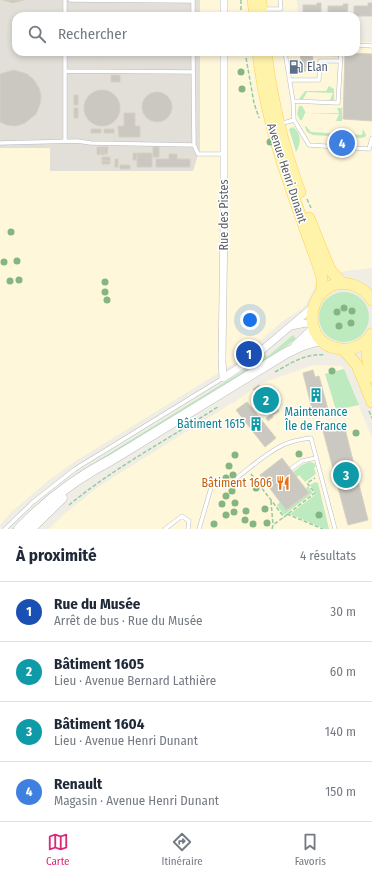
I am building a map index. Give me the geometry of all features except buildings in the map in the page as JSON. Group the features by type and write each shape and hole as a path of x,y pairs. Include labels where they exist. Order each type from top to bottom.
{"main road":[{"path":"253,0 260,10"},
{"name":"Avenue Henri Dunant","path":"259,56 267,110 275,125 325,258 331,271 343,284"},
{"name":"Avenue Henri Dunant","path":"267,56 281,162 320,268 322,293"},
{"path":"369,338 359,346 344,350 332,347 320,340 313,326 311,317 317,298 328,288 343,284 351,285 365,291 372,300"},
{"path":"20,529 57,494 86,473 111,460 286,353 301,342 313,326"},
{"path":"369,338 368,361 372,377"},
{"path":"286,353 303,345 320,340"},
{"path":"344,350 357,365 372,402"},
{"path":"30,529 64,496 111,460"}],"street":[{"path":"224,0 224,12"},
{"name":"Rue des Pistes","path":"223,378 224,56"},
{"path":"223,378 249,361 313,307"},
{"path":"291,326 306,323 313,326"}],"lane":[{"path":"65,0 65,12"},
{"path":"70,0 193,1 193,12"},
{"path":"260,10 281,9 280,0"},
{"path":"360,45 372,46"},
{"path":"65,56 65,141"},
{"path":"193,56 194,145 198,154 224,154"},
{"path":"286,56 293,101 294,120 309,145 369,149 372,138"},
{"path":"293,101 338,103 341,56"},
{"path":"289,80 320,80 320,61 340,61"},
{"path":"65,71 193,72"},
{"path":"275,125 294,120"},
{"path":"0,143 78,141 91,143 194,145"},
{"path":"5,529 33,502 75,469 223,378"},
{"path":"231,482 270,452 292,441 311,438 335,529"},
{"path":"292,468 302,461 316,458"},
{"path":"199,529 213,481"},
{"path":"165,529 182,516 190,523 188,529"}],"path":[{"path":"241,0 242,12"},
{"path":"272,374 291,363 309,356"},
{"path":"68,506 83,493 113,472 223,403"},
{"path":"248,470 284,517"},
{"path":"273,525 315,493 307,484 320,474"},
{"path":"271,500 272,529"},
{"path":"288,514 323,529"}],"shaded area":[{"path":"0,0 297,0 298,12 12,12 12,56 360,56 360,42 372,42 372,268 339,272 317,281 303,308 284,320 233,364 74,462 49,480 10,513 0,525"},
{"path":"0,0 200,0 200,12 12,12 12,56 200,56 200,149 193,171 50,171 50,148 0,148"},
{"path":"313,365 343,367 372,438 372,529 49,529 62,516 98,487 232,404 260,384"}],"green space":[{"path":"329,86 334,89 334,100 330,100 333,93 307,92 303,99 299,99 305,91 326,91"},
{"path":"299,106 302,106 306,113 339,113 337,108 342,108 342,121 336,121 339,114 305,113 302,120 300,120 297,114"},
{"path":"306,126 311,132 362,135 363,129 366,135 365,137 361,138 313,135 307,132"},
{"path":"293,127 298,132 300,139 296,152 289,129"},
{"path":"349,292 354,293 362,299 368,307 368,327 362,335 354,341 339,342 334,341 326,335 320,327 319,312 320,307 326,299 334,293"},
{"path":"293,335 296,339 285,347 117,451 15,529 12,529 44,498 79,472 243,371 265,354 267,357"},
{"path":"344,369 359,405 336,410 325,374"},
{"path":"309,462 314,463 316,466 314,468 316,474 305,482 299,475 297,477 293,472"},
{"path":"315,482 318,483 329,529 325,529 290,514 316,494 310,485"},
{"path":"308,486 313,493 284,515 277,505 280,502 286,510 309,493 306,488"}],"water":[{"path":"106,90 115,95 119,101 119,115 115,121 106,126 98,126 89,121 85,115 84,104 89,95 95,91"}],"place":[{"name":"Elan","path":"296,67"},
{"name":"Renault","path":"342,143"},
{"name":"Rue du Musée","path":"249,354"},
{"name":"Maintenance Île de France","path":"316,395"},
{"name":"Bâtiment 1605","path":"266,400"},
{"name":"Bâtiment 1615","path":"256,424"},
{"name":"Bâtiment 1604","path":"346,475"},
{"name":"Bâtiment 1606","path":"283,483"}]}
